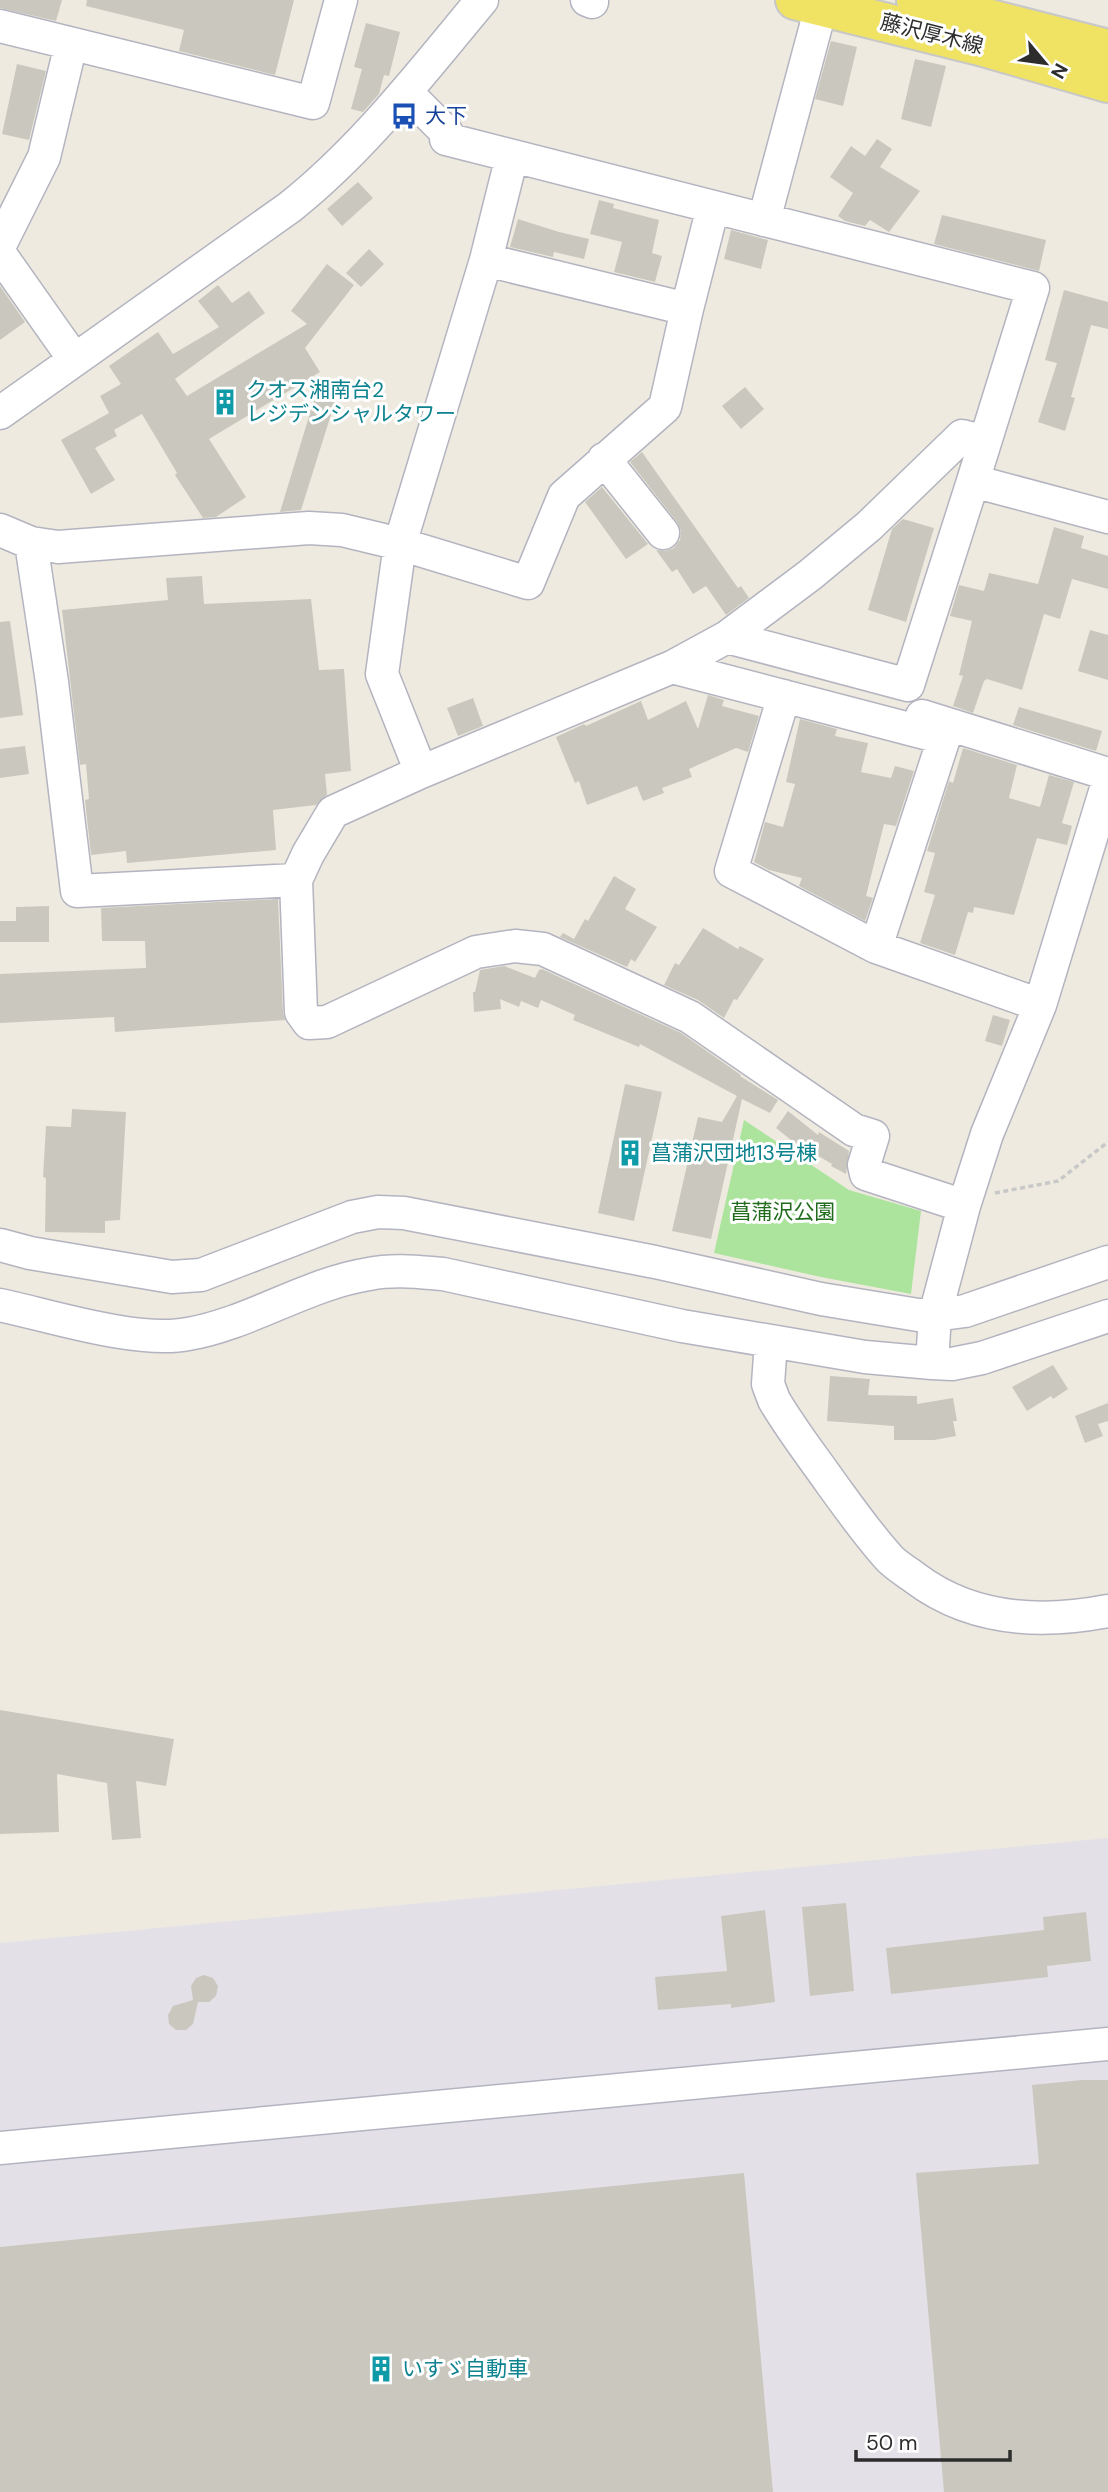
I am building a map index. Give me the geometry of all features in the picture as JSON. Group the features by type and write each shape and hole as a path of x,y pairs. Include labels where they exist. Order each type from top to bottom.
{"main road":[{"name":"藤沢厚木線","path":"916,0 1108,49"},
{"name":"藤沢厚木線","path":"808,3 980,46 1108,82"}],"street":[{"path":"0,26 313,103 341,0"},
{"path":"0,413 290,207 326,178 405,92 482,0"},
{"path":"765,220 808,3"},
{"path":"0,245 44,158 72,44"},
{"path":"405,92 447,133 446,139 1033,288 908,685 718,643"},
{"path":"421,772 382,674 400,544 486,260 512,156"},
{"path":"0,530 31,543 58,547 309,528 342,530 400,544 528,583 564,496 665,407 713,207"},
{"path":"0,254 74,359"},
{"path":"486,260 687,309"},
{"path":"964,1206 866,1174 864,1165 873,1136 854,1130 690,1017 543,949 515,946 476,952 327,1022 309,1023 301,1012 296,880 333,812 421,772 672,667 718,643 810,575 869,526 962,436 985,442"},
{"path":"604,458 663,533"},
{"path":"973,481 1108,517"},
{"path":"31,543 52,682 77,891 296,880"},
{"path":"718,643 1108,774"},
{"path":"672,667 944,738 876,947"},
{"path":"784,696 731,872 876,947 1040,1004"},
{"path":"932,1363 935,1315 964,1206 987,1134 1040,1004 1108,782"},
{"path":"0,1245 30,1253 172,1277 201,1275 352,1217 378,1212 404,1213 655,1262 821,1299 935,1315 965,1311 1108,1262"},
{"path":"0,1305 148,1336 186,1335 225,1325 329,1284 369,1273 406,1270 443,1274 669,1323 771,1342 865,1357 952,1364 982,1358 1108,1316"},
{"path":"771,1342 768,1384 774,1400 857,1519 892,1560 925,1586 953,1601 982,1611 1024,1618 1070,1618 1108,1611"},
{"path":"0,2126 1108,2024"},
{"path":"0,2148 1108,2044"}],"path":[{"path":"992,1193 1022,1190 1058,1181 1108,1142"}],"shaded area":[{"path":"1108,1838 1108,2492 0,2492 0,1943"}],"green space":[{"name":"菖蒲沢公園","path":"744,1120 849,1190 921,1211 911,1294 714,1253"}],"building":[{"path":"0,0 62,0 56,21 0,8"},
{"path":"87,0 294,0 275,75 179,51 184,30 86,6"},
{"path":"366,23 400,32 389,76 384,75 379,94 363,112 351,109 362,69 354,67"},
{"path":"831,41 857,47 843,106 815,99"},
{"path":"915,59 946,66 931,127 901,119"},
{"path":"17,64 46,71 29,140 2,134"},
{"path":"877,139 892,149 880,167 920,191 889,232 870,220 865,226 845,221 838,216 853,193 830,177 851,146 865,156"},
{"path":"358,182 373,198 342,226 327,209"},
{"path":"599,200 614,204 613,208 659,220 652,253 662,256 655,282 614,272 622,242 590,234"},
{"path":"942,215 1046,240 1039,271 934,244"},
{"path":"518,219 589,239 584,259 554,252 553,257 510,247"},
{"path":"731,230 768,240 761,269 724,259"},
{"path":"369,249 384,264 361,287 346,273"},
{"path":"327,264 354,285 305,348 320,372 209,439 246,497 216,517 203,518 175,475 177,473 142,414 114,430 117,436 95,448 115,480 91,494 61,440 109,413 100,396 121,384 109,366 158,332 173,354 219,327 198,301 218,285 232,303 249,291 265,313 175,379 187,396 307,324 291,311"},
{"path":"0,286 25,322 0,340"},
{"path":"1064,290 1108,302 1108,329 1091,325 1071,397 1075,398 1065,431 1038,422 1057,363 1045,360"},
{"path":"320,380 340,386 301,510 280,512"},
{"path":"745,387 764,409 741,429 722,406"},
{"path":"642,452 738,588 741,586 749,598 726,615 706,586 693,594 677,569 672,572 656,550 674,548 680,540 681,531 677,522 630,462"},
{"path":"602,487 648,544 626,559 585,502"},
{"path":"903,519 934,528 906,622 868,610 892,529"},
{"path":"1054,527 1084,536 1081,548 1108,556 1108,589 1072,579 1060,619 1044,614 1022,690 987,679 973,713 953,706 963,676 959,675 972,621 950,616 959,585 984,591 989,573 1038,584"},
{"path":"202,576 204,604 311,599 319,670 344,669 351,771 325,774 327,795 316,805 273,810 276,850 127,863 126,851 91,855 85,800 89,799 86,764 80,765 62,610 168,600 166,578"},
{"path":"10,621 23,715 0,718 0,622"},
{"path":"1090,630 1108,635 1108,680 1078,671"},
{"path":"708,695 724,700 722,706 759,716 748,752 736,748 689,769 692,777 662,788 664,793 643,801 637,786 587,805 579,781 575,783 556,737 641,701 648,720 686,701 698,729"},
{"path":"473,698 483,726 458,736 447,708"},
{"path":"1019,707 1102,731 1096,751 1013,725"},
{"path":"800,719 837,729 835,736 868,743 861,772 891,778 895,766 914,771 896,826 884,824 866,896 873,898 865,921 799,886 802,878 769,870 754,862 765,822 783,827 795,784 786,782"},
{"path":"25,746 29,774 0,778 0,749"},
{"path":"963,748 1017,765 1009,798 1040,807 1049,775 1074,782 1062,823 1072,826 1067,845 1037,838 1014,915 974,907 973,913 968,912 955,955 920,943 935,895 924,892 935,853 927,851 949,781 953,783"},
{"path":"614,876 636,889 625,909 657,927 635,962 631,959 627,967 560,937 563,933 574,939 585,919 588,921"},
{"path":"278,899 285,1020 115,1032 114,1017 0,1023 0,974 146,968 145,941 102,941 101,908"},
{"path":"49,906 49,942 0,942 0,921 16,921 16,907"},
{"path":"703,928 738,949 740,946 764,959 737,1000 734,999 724,1018 698,1000 664,985 675,963 679,965"},
{"path":"504,966 535,978 542,969 681,1033 778,1100 770,1113 742,1099 711,1239 672,1231 698,1117 722,1122 737,1096 640,1044 639,1047 573,1020 575,1015 541,1000 538,1008 521,1001 519,1007 500,999 501,1009 474,1012 473,992 480,970"},
{"path":"993,1015 1010,1020 1002,1046 985,1041"},
{"name":"菖蒲沢団地13号棟","path":"625,1084 662,1092 634,1221 598,1213"},
{"path":"72,1109 126,1112 120,1220 105,1221 105,1233 45,1232 46,1178 43,1177 46,1126 71,1127"},
{"path":"788,1111 818,1135 819,1132 849,1151 846,1174 776,1128"},
{"path":"1053,1365 1068,1389 1027,1411 1012,1387"},
{"path":"830,1376 870,1379 868,1395 917,1396 917,1404 953,1398 957,1421 953,1421 956,1436 934,1440 894,1440 894,1426 827,1421"},
{"path":"1108,1403 1108,1421 1098,1424 1103,1436 1085,1443 1075,1416"},
{"path":"0,1710 174,1739 166,1786 136,1781 141,1838 112,1840 107,1783 57,1774 59,1832 0,1834"},
{"path":"846,1903 854,1991 810,1996 802,1907"},
{"path":"765,1910 775,2002 731,2008 731,2004 658,2010 655,1977 727,1971 721,1916"},
{"path":"1086,1912 1091,1961 1047,1966 1048,1977 891,1994 886,1948 1044,1930 1043,1917"},
{"path":"204,1975 213,1978 218,1986 216,1996 209,2002 198,2002 193,2024 186,2030 176,2030 169,2024 168,2015 173,2006 193,2000 191,1986 196,1978"},
{"path":"1108,2080 1108,2492 944,2492 916,2173 1039,2164 1032,2085"},
{"name":"いすゞ自動車","path":"744,2173 773,2492 0,2492 0,2247"}],"place":[{"name":"大下","path":"404,116"},
{"name":"クオス湘南台2 レジデンシャルタワー","path":"225,402"},
{"name":"菖蒲沢団地13号棟","path":"630,1153"},
{"name":"いすゞ自動車","path":"381,2369"}]}
